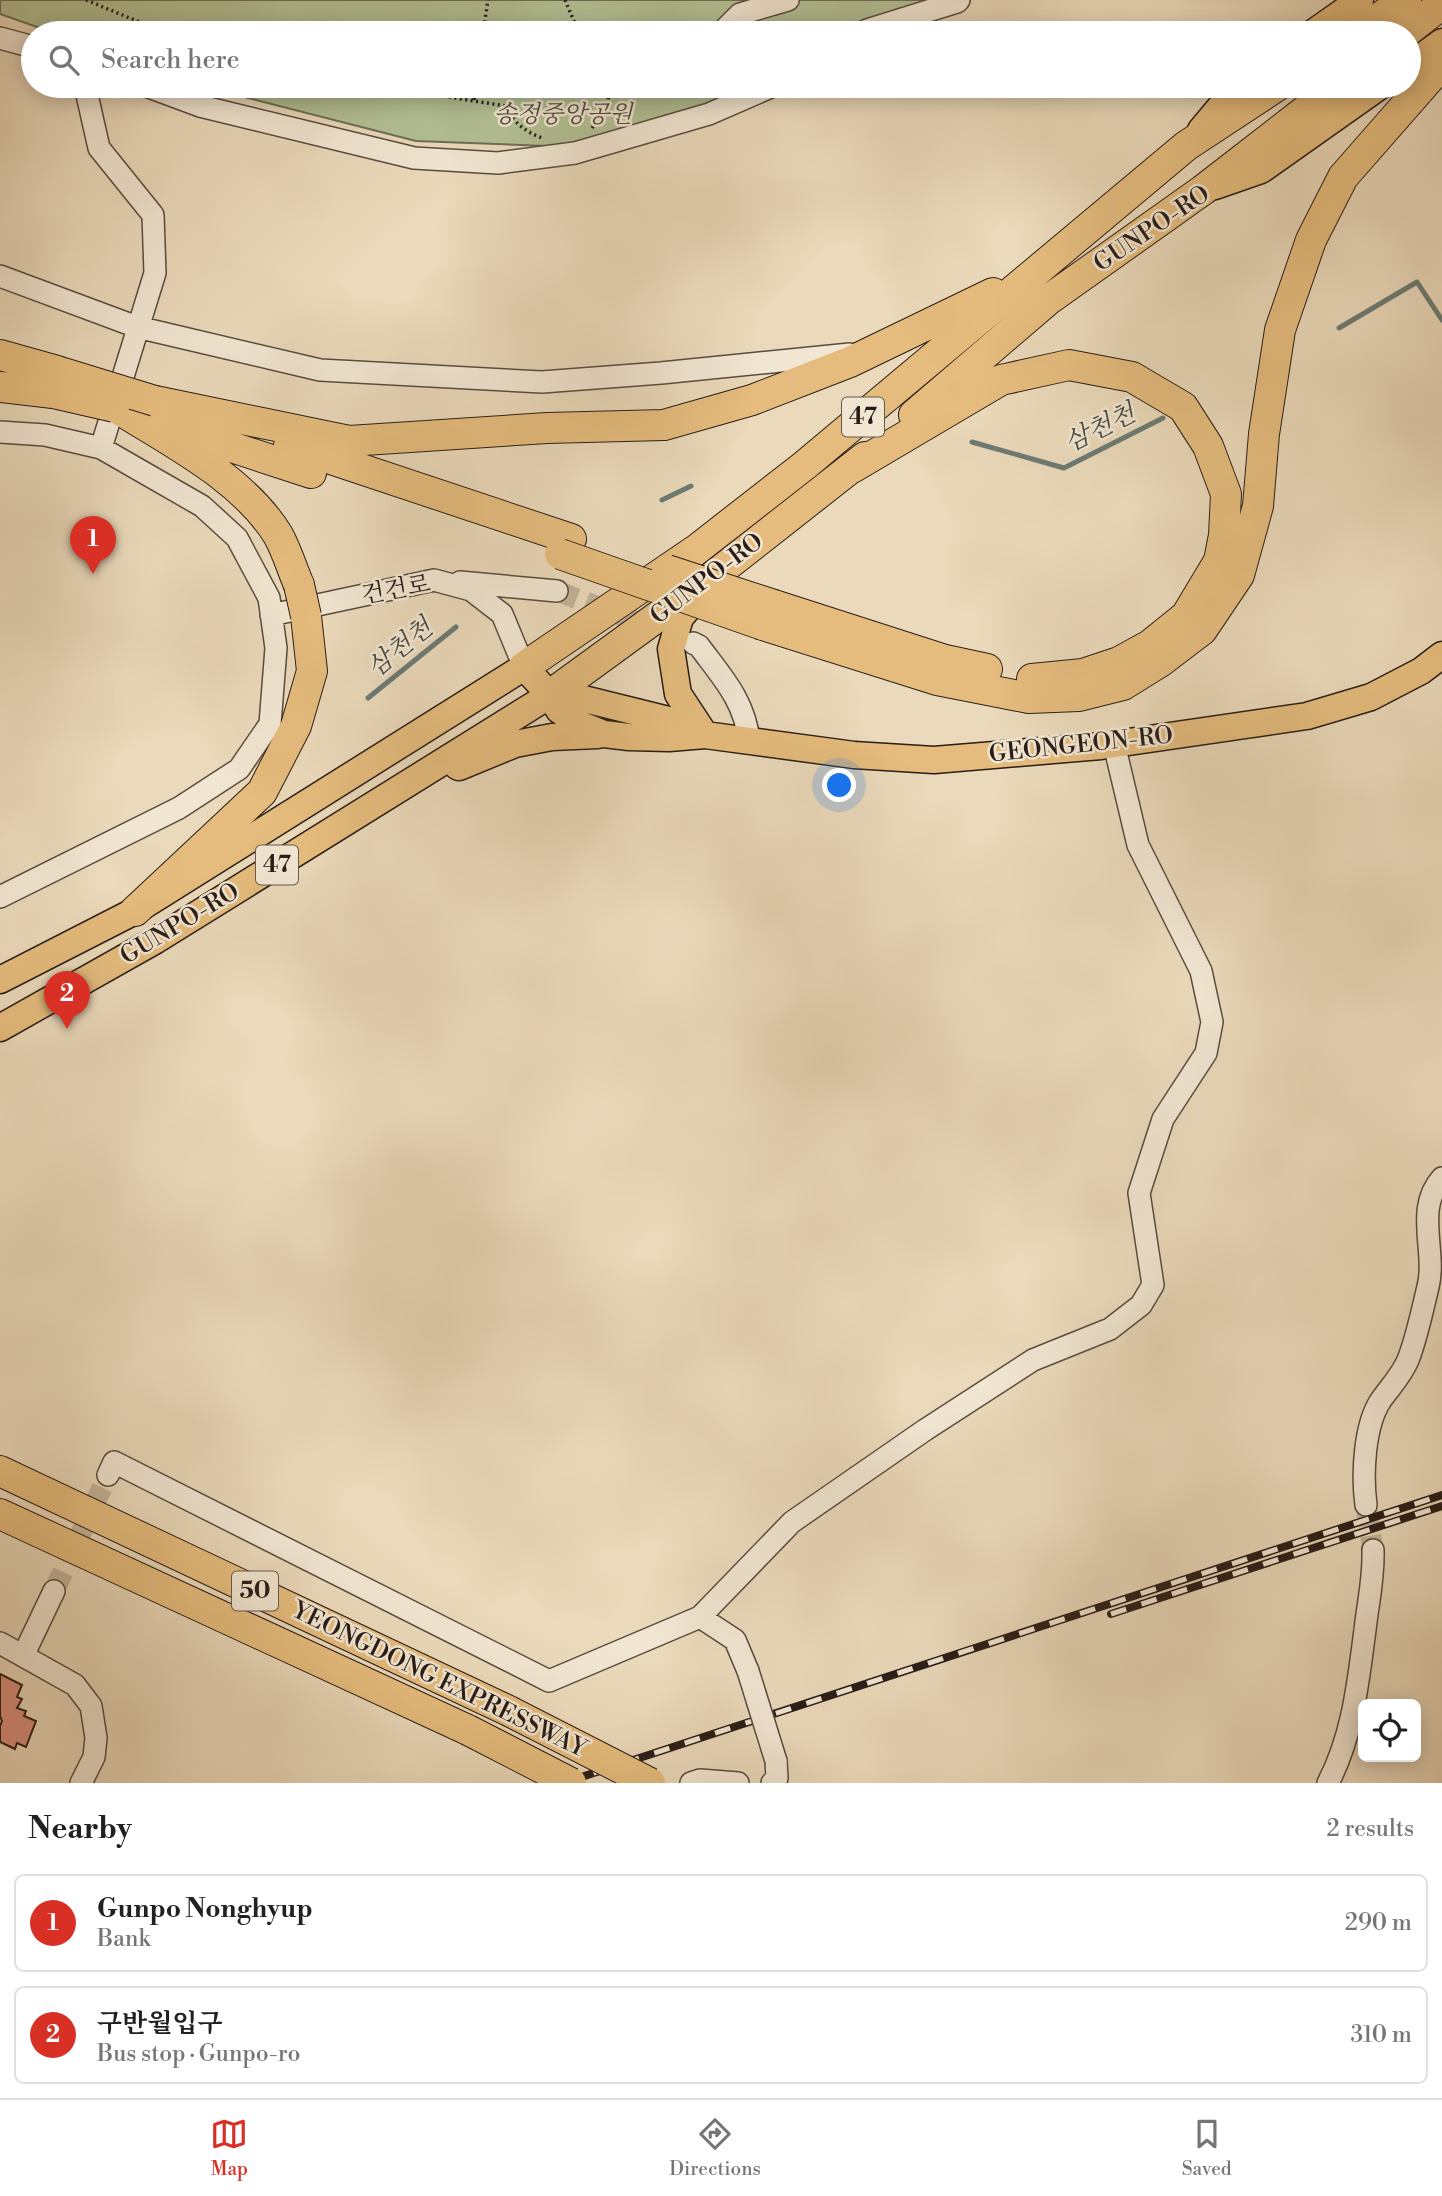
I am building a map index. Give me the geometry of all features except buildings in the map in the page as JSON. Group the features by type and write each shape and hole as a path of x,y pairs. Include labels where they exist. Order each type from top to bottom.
{"highway":[{"path":"1374,21 1406,0"},
{"path":"1420,21 1442,4"},
{"path":"1421,88 1442,64"},
{"name":"47","path":"1186,146 1259,98"},
{"name":"47","path":"1203,190 1322,98"},
{"path":"0,387 55,382 152,411 768,615 937,680 1029,698 1079,696 1123,685 1160,662 1202,630 1239,575 1258,506 1264,434 1280,330 1311,240 1343,177 1412,98"},
{"name":"GUNPO-RO","path":"524,667 696,550 805,465 1186,146"},
{"name":"GUNPO-RO","path":"550,695 716,574 852,468 1048,300 1203,190"},
{"path":"117,408 349,441 547,428 664,425 752,400 850,362 1035,272"},
{"path":"0,355 117,408 242,490 278,535 299,585 306,616 312,671 296,726 262,792 135,911"},
{"path":"768,615 944,660 1032,679 1083,674 1119,662 1150,645 1186,617 1219,561 1224,535 1226,494 1208,446 1183,407 1132,377 1069,365 1001,380 852,468"},
{"name":"YEONGDONG EXPRESSWAY","path":"0,1471 509,1711 650,1783"},
{"name":"YEONGDONG EXPRESSWAY","path":"0,1514 468,1730 571,1783"}],"main road":[{"path":"1330,21 1360,0"},
{"path":"1421,57 1442,42"},
{"name":"GUNPO-RO","path":"1186,146 1228,98"},
{"name":"GUNPO-RO","path":"1203,190 1261,170 1363,98"},
{"path":"705,735 678,694 671,649 680,618 716,574"},
{"name":"GEONGEON-RO","path":"550,695 559,710 577,723 604,734 669,738 705,735 854,755 934,760 1114,744 1307,716 1371,697 1420,671 1442,655"},
{"name":"GUNPO-RO","path":"0,980 135,911 524,667"},
{"name":"건건로","path":"524,667 550,695"},
{"name":"GUNPO-RO","path":"0,1028 156,940 550,695"},
{"name":"GEONGEON-RO","path":"550,695 584,699 681,723 705,735"},
{"path":"446,760 459,767 515,744 552,737 604,734"}],"street":[{"path":"733,21 740,14 788,0"},
{"path":"895,21 959,0"},
{"path":"0,37 21,43"},
{"path":"88,98 99,148 153,215 155,273 101,448"},
{"path":"178,98 200,106 414,158 498,163 575,153 709,114 746,98"},
{"path":"0,276 137,327 320,370 542,382 662,373 874,351"},
{"path":"0,432 45,435 101,448 202,506 237,538 269,598 276,648 270,724 239,769 179,808 0,897"},
{"path":"434,580 557,591"},
{"name":"건건로","path":"271,615 434,580 471,590 502,614 524,667"},
{"path":"693,643 699,646 736,695 750,741"},
{"path":"108,1475 114,1462 550,1681 700,1617 792,1522 925,1430 1034,1360 1110,1329 1141,1305 1153,1286 1139,1193 1163,1119 1206,1053 1212,1022 1201,971 1138,845 1114,744"},
{"path":"1366,1505 1364,1486 1372,1415 1398,1381 1412,1347 1430,1278 1431,1257 1427,1230 1429,1202 1442,1178"},
{"path":"1328,1783 1342,1752 1353,1713 1373,1583 1373,1549"},
{"path":"23,1656 54,1591"},
{"path":"700,1617 735,1640 748,1671 776,1762 777,1778 772,1783"},
{"path":"0,1643 75,1685 91,1706 96,1738 94,1757 81,1783"},
{"path":"691,1783 700,1780 738,1783"}],"path":[{"path":"86,0 137,21"},
{"path":"485,21 488,0"},
{"path":"565,0 574,21"},
{"path":"459,98 506,106 519,125 531,134 546,139"},
{"path":"589,131 601,116 608,98"}],"green space":[{"name":"송정중앙공원","path":"0,0 934,0 863,21 21,21 0,14"},
{"name":"송정중앙공원","path":"248,98 727,98 572,147 416,141"}],"waterway":[{"name":"삼천천","path":"1339,328 1417,282 1442,320"},
{"name":"삼천천","path":"972,442 1064,468 1163,418"},
{"name":"삼천천","path":"662,500 691,486"},
{"name":"삼천천","path":"368,698 456,627"}],"tunnel":[{"path":"557,591 657,629"},
{"path":"54,1591 108,1475"},
{"path":"1366,1505 1373,1550"}],"railway":[{"path":"563,1783 1442,1495"},
{"path":"1111,1614 1442,1506"}],"place":[{"name":"Gunpo Nonghyup","path":"93,574"},
{"name":"구반월입구","path":"67,1029"}]}
